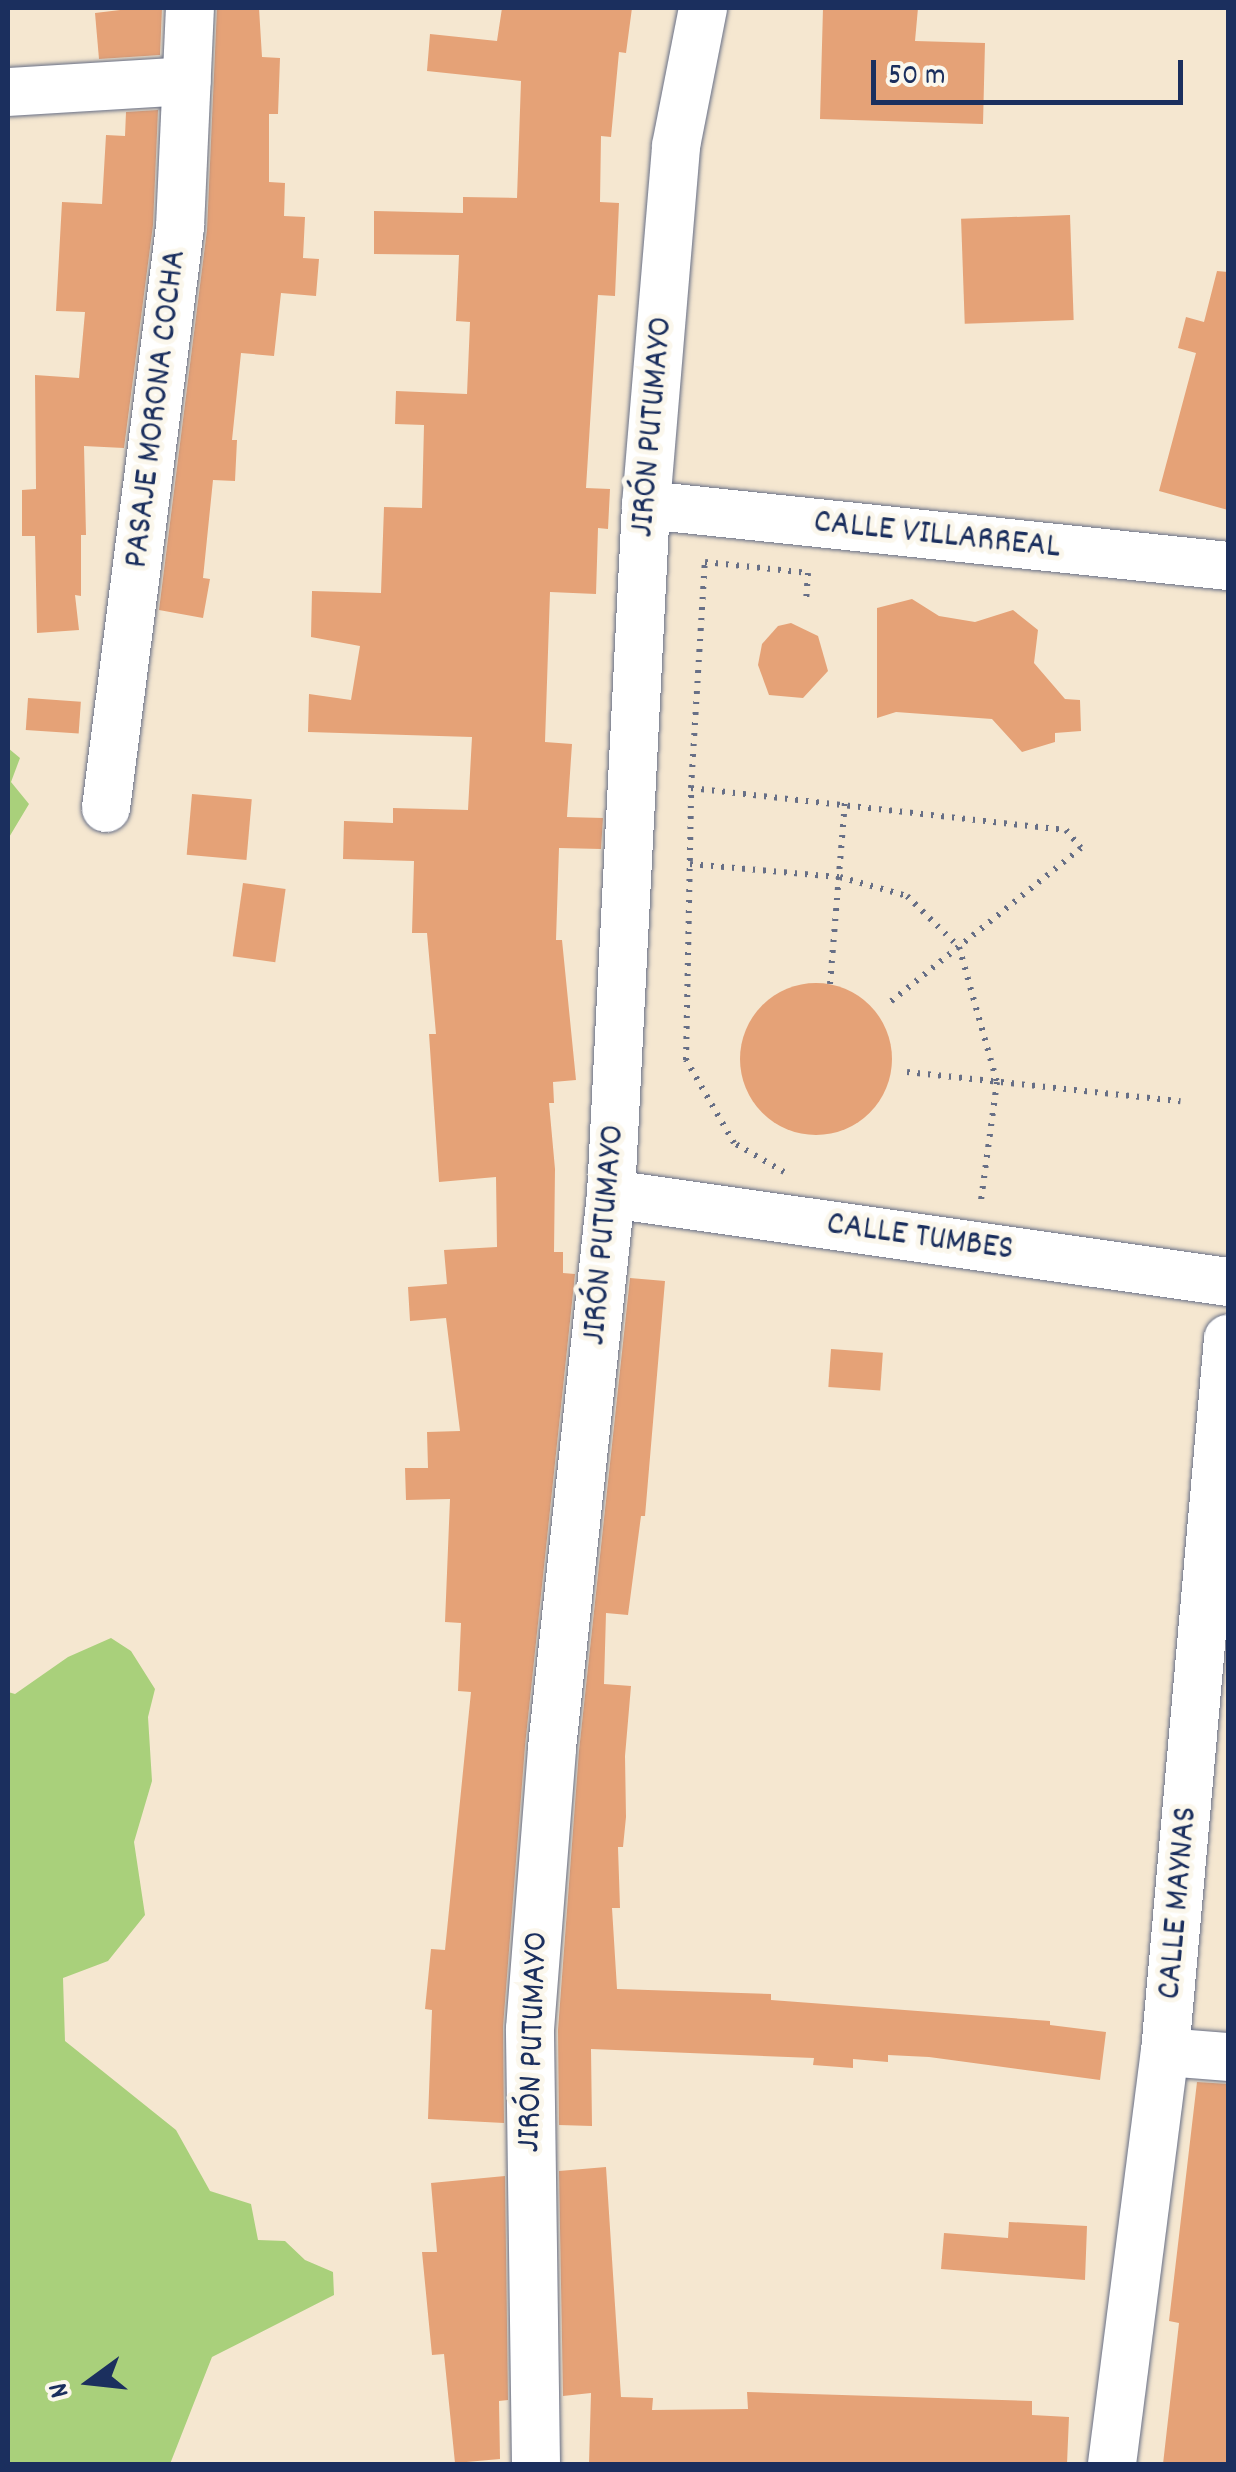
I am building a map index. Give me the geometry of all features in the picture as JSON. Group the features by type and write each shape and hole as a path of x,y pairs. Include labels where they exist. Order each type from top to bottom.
{"street":[{"name":"PASAJE MORONA COCHA","path":"106,808 180,227 190,8"},
{"name":"JIRÓN PUTUMAYO","path":"536,2464 530,2029 552,1748 612,1194 646,505 676,146 703,8"},
{"path":"8,92 187,81"},
{"name":"CALLE VILLARREAL","path":"646,505 1228,566"},
{"name":"CALLE TUMBES","path":"612,1194 1228,1282"},
{"name":"CALLE MAYNAS","path":"1112,2464 1165,2052 1228,1339"},
{"path":"1165,2052 1228,2057"}],"path":[{"path":"801,1182 734,1143 686,1060 690,788 705,562 808,573 806,602"},
{"path":"690,788 1066,830 1081,848 890,1003"},
{"path":"830,984 845,803"},
{"path":"690,864 840,877 907,896 959,947 997,1082 982,1200 964,1199"},
{"path":"907,1072 1180,1102"}],"green space":[{"path":"8,748 20,758 11,782 29,804 8,839"},
{"path":"111,1638 131,1651 155,1689 148,1717 152,1781 134,1842 145,1915 108,1961 63,1978 65,2041 176,2130 210,2191 251,2204 258,2240 285,2241 305,2260 333,2272 334,2295 212,2357 170,2464 8,2464 8,1692 15,1694 68,1657"}],"building":[{"path":"162,8 160,55 99,59 95,13"},
{"path":"217,8 259,8 262,57 280,58 278,114 269,114 269,182 285,183 284,216 305,217 303,258 319,259 316,296 281,293 274,356 241,353 232,440 237,440 235,481 213,480 203,578 210,579 203,618 159,610 207,230"},
{"path":"502,8 632,8 626,53 619,52 611,137 601,136 600,202 619,203 615,296 598,295 586,488 610,489 608,529 598,528 596,594 550,592 545,742 572,744 567,817 603,818 601,849 559,848 556,940 562,940 576,1080 553,1082 554,1103 549,1103 555,1169 554,1252 563,1252 563,1273 575,1274 525,1746 503,2027 504,2123 428,2119 432,2010 425,2009 431,1949 445,1950 471,1692 458,1691 461,1623 445,1622 450,1499 406,1500 405,1468 428,1468 427,1432 460,1431 446,1318 410,1321 408,1287 447,1284 444,1250 497,1247 496,1177 439,1182 429,1034 436,1034 427,933 412,933 414,861 343,859 344,821 393,823 393,808 468,810 472,737 308,732 309,694 351,700 360,646 311,637 312,591 381,593 384,507 422,508 424,425 395,424 396,391 467,394 470,322 456,321 459,255 374,254 374,211 463,213 463,197 517,198 521,81 427,71 430,34 497,41"},
{"path":"823,8 918,8 915,41 985,43 983,124 820,119"},
{"path":"158,110 153,225 124,448 84,446 86,535 81,535 81,596 75,595 79,630 37,633 35,536 22,536 22,490 36,489 35,375 79,378 85,312 56,311 62,202 102,204 106,135 125,136 126,112"},
{"path":"1070,215 1074,320 965,324 961,219"},
{"path":"1217,271 1228,272 1228,510 1159,491 1196,353 1178,348 1186,317 1204,322"},
{"path":"912,599 939,616 975,622 1013,610 1038,630 1034,663 1065,699 1080,700 1081,731 1055,733 1055,742 1022,752 992,719 896,712 877,718 877,608"},
{"path":"791,623 818,636 828,671 803,698 769,695 758,665 762,644 778,626"},
{"path":"28,698 81,702 79,734 26,730"},
{"path":"192,794 252,799 246,860 187,855"},
{"path":"243,883 286,889 275,962 233,956"},
{"path":"816,983 845,989 870,1005 886,1030 892,1059 886,1088 870,1113 845,1129 816,1135 787,1129 762,1113 746,1088 740,1059 746,1030 762,1005 787,989"},
{"path":"630,1278 665,1281 645,1516 641,1516 628,1615 606,1613 604,1684 631,1686 625,1756 626,1817 623,1847 618,1847 620,1908 612,1908 617,1989 771,1994 771,2000 1050,2021 1050,2025 1106,2032 1100,2080 929,2057 888,2055 888,2062 853,2059 853,2068 813,2065 814,2058 591,2049 592,2126 559,2125 558,2030 579,1751"},
{"path":"831,1349 883,1353 880,1391 828,1387"},
{"path":"1197,2082 1228,2084 1228,2464 1163,2464 1179,2323 1169,2321"},
{"path":"606,2167 621,2397 653,2398 652,2410 748,2409 747,2392 1032,2401 1032,2415 1069,2417 1067,2464 589,2464 591,2393 563,2396 559,2171"},
{"path":"505,2176 508,2400 499,2401 500,2459 455,2463 444,2354 432,2355 422,2252 437,2252 431,2183"},
{"path":"1009,2222 1087,2226 1085,2280 941,2269 944,2233 1008,2238"}]}
